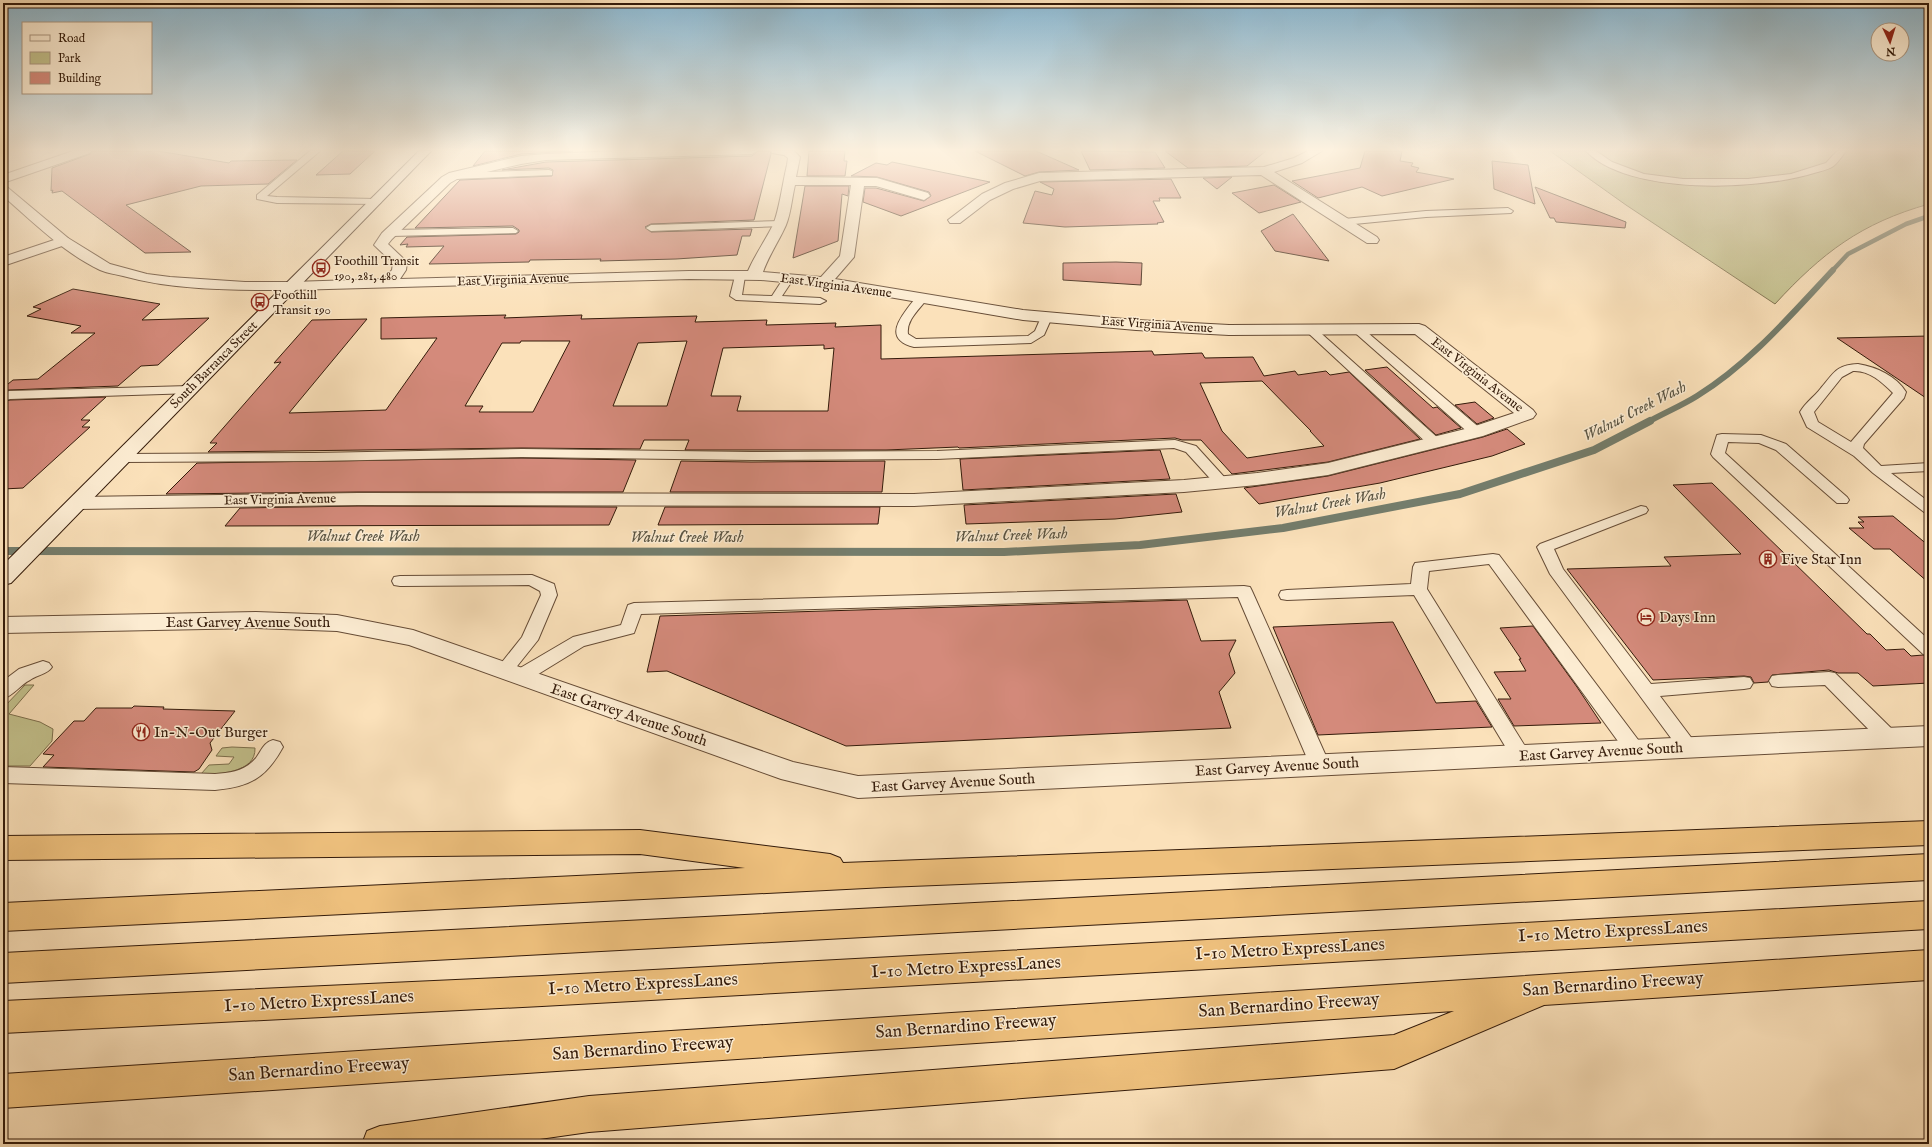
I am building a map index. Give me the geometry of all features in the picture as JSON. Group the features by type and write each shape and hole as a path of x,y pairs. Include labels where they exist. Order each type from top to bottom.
{"highway":[{"path":"3,917 886,874 1929,833"},
{"path":"3,848 451,845 640,842 886,874"},
{"path":"3,968 1929,867"},
{"name":"I-10 Metro ExpressLanes","path":"3,1017 558,990 1929,915"},
{"name":"San Bernardino Freeway","path":"3,1091 1929,965"},
{"path":"380,1144 589,1114 1394,1052 1551,989"}],"street":[{"name":"East Virginia Avenue","path":"20,205 63,241 105,267 146,278 170,281 237,285 292,286 689,275 747,276 789,278 825,282 922,299 1046,317 1136,325 1221,329 1419,329 1527,414 1476,432 1328,468 1184,486 914,500 358,499 78,503"},
{"name":"South Barranca Street","path":"3,578 373,205"},
{"path":"389,283 399,270 400,262 381,245 391,233 421,205"},
{"path":"747,276 769,247 771,239 780,224 785,205"},
{"path":"825,282 847,257 855,205"},
{"path":"955,220 977,205"},
{"path":"1317,205 1372,240"},
{"path":"3,262 63,241"},
{"name":"East Garvey Avenue South","path":"3,625 256,620 337,623 413,638 791,772 858,787 1929,736"}],"lane":[{"path":"1344,222 1452,212 1508,211"},
{"path":"651,228 780,224"},
{"path":"391,233 513,230"},
{"path":"747,276 735,296 740,298 820,301"},
{"path":"775,299 789,278"},
{"path":"922,299 903,323 900,330 901,336 905,340 914,343 1031,339 1040,333 1046,317"},
{"path":"1310,329 1434,442"},
{"path":"1357,329 1476,432"},
{"path":"1858,453 1856,448 1857,443 1900,392 1893,385 1871,370 1851,367 1841,371 1824,393 1812,403 1807,412 1812,424 1858,453 1929,509"},
{"path":"3,397 9,395 189,390"},
{"path":"1842,500 1781,447 1761,439 1722,438 1718,454 1929,650"},
{"path":"123,458 315,458 522,453 751,456 937,455 1175,444 1191,449 1221,482"},
{"path":"1878,470 1929,467"},
{"path":"1640,510 1544,547 1556,570 1689,748"},
{"path":"1521,756 1419,589 1421,567 1493,559 1635,750"},
{"path":"400,581 532,580 548,588 550,594 512,674"},
{"path":"1287,595 1419,589"},
{"path":"512,674 579,641 628,629 634,609 1244,591 1320,765"},
{"path":"3,692 16,679 28,671 43,667"},
{"path":"1778,681 1829,678 1889,738"},
{"path":"1646,691 1744,683"},
{"path":"3,775 215,782 228,781 251,774 258,768 272,747"}],"green space":[{"path":"1626,205 1927,205 1883,220 1844,242 1809,270 1775,304"},
{"path":"25,685 34,685 9,714 40,722 53,729 52,741 30,766 3,766 3,708"},
{"path":"222,748 255,748 254,756 250,763 235,770 201,774 209,765 229,764 234,757 216,756"}],"building":[{"path":"80,205 128,205 126,205 191,252 145,253"},
{"path":"437,205 758,205 754,220 651,224 645,227 651,232 752,229 750,236 742,236 737,255 676,259 600,261 601,259 530,260 529,262 429,264 444,246 406,247 408,244 400,245 407,237 516,234 519,230 513,226 415,228"},
{"path":"802,205 841,205 838,241 793,258"},
{"path":"870,205 931,205 901,216"},
{"path":"1030,205 1155,205 1164,222 1157,223 1158,224 1065,227 1023,223"},
{"path":"1248,205 1291,205 1259,213"},
{"path":"1543,205 1581,205 1626,222 1625,228 1556,222 1554,218 1550,218"},
{"path":"1293,214 1329,261 1275,251 1261,231"},
{"path":"1063,263 1142,263 1141,285 1063,280"},
{"path":"73,289 160,304 142,320 209,318 158,365 141,366 118,386 3,391 3,388 13,380 38,379 95,333 71,333 81,326 27,316 41,309 33,307"},
{"path":"506,315 504,318 582,315 581,319 697,316 695,322 767,320 766,325 836,323 835,327 881,325 881,359 1152,351 1154,355 1202,353 1205,358 1253,357 1264,376 1295,371 1298,375 1326,371 1330,375 1349,372 1420,439 1328,462 1232,474 1201,440 1182,440 1175,438 886,450 685,450 689,440 644,440 640,449 522,448 208,452 217,443 210,443 281,362 274,363 312,320 367,319 289,413 386,410 437,338 381,339 381,318","holes":["521,341 570,341 533,412 479,412 483,406 465,406 502,343 520,343","687,341 667,406 613,406 638,343","824,345 824,349 834,348 828,411 737,411 741,396 711,396 723,348","1262,381 1324,446 1247,458 1222,431 1200,383"]},
{"path":"1929,336 1929,400 1837,338"},
{"path":"1387,367 1433,408 1437,407 1461,428 1436,435 1365,370"},
{"path":"106,397 81,420 90,420 82,427 90,427 23,488 3,489 3,402 10,400"},
{"path":"1475,402 1494,418 1477,424 1455,405"},
{"path":"1507,429 1525,444 1492,456 1380,483 1259,504 1244,488 1328,476 1483,437"},
{"path":"1160,450 1170,479 963,490 960,459"},
{"path":"522,458 636,460 623,492 166,494 197,463"},
{"path":"681,461 885,461 882,492 670,492"},
{"path":"1712,483 1867,634 1870,634 1886,650 1904,649 1911,656 1923,655 1929,657 1929,683 1873,686 1858,673 1838,673 1829,670 1772,675 1768,682 1754,683 1751,677 1744,676 1653,680 1567,569 1671,566 1664,557 1741,554 1673,485"},
{"path":"1176,494 1182,512 1115,519 966,524 964,505"},
{"path":"358,506 617,507 609,525 225,526 240,508"},
{"path":"665,507 880,507 878,524 658,525"},
{"name":"Five Star Inn","path":"1893,516 1929,546 1929,583 1890,549 1874,549 1849,528 1864,528 1858,522 1864,522 1858,517"},
{"path":"1187,600 1201,641 1236,640 1229,654 1235,673 1219,692 1231,728 846,746 667,671 647,672 660,616"},
{"path":"1393,622 1436,703 1476,701 1492,727 1318,735 1273,627"},
{"path":"1533,626 1601,723 1514,726 1498,699 1511,699 1494,672 1526,671 1519,659 1521,659 1500,628"},
{"name":"In-N-Out Burger","path":"134,706 164,707 163,709 235,711 210,743 212,750 199,769 194,772 43,767 54,755 43,754 74,721 84,721 96,708 132,708"}],"waterway":[{"name":"Walnut Creek Wash","path":"1832,271 1848,254 1906,224 1929,216"},
{"name":"Walnut Creek Wash","path":"1648,422 1697,396 1734,369 1769,338 1833,270"},
{"name":"Walnut Creek Wash","path":"3,551 1004,552 1140,545 1283,528 1460,494 1594,450 1650,421"}],"place":[{"name":"Foothill Transit 190, 281, 480","path":"321,268"},
{"name":"Foothill Transit 190","path":"260,302"},
{"name":"Five Star Inn","path":"1768,559"},
{"name":"Days Inn","path":"1646,617"},
{"name":"In-N-Out Burger","path":"141,732"}]}
